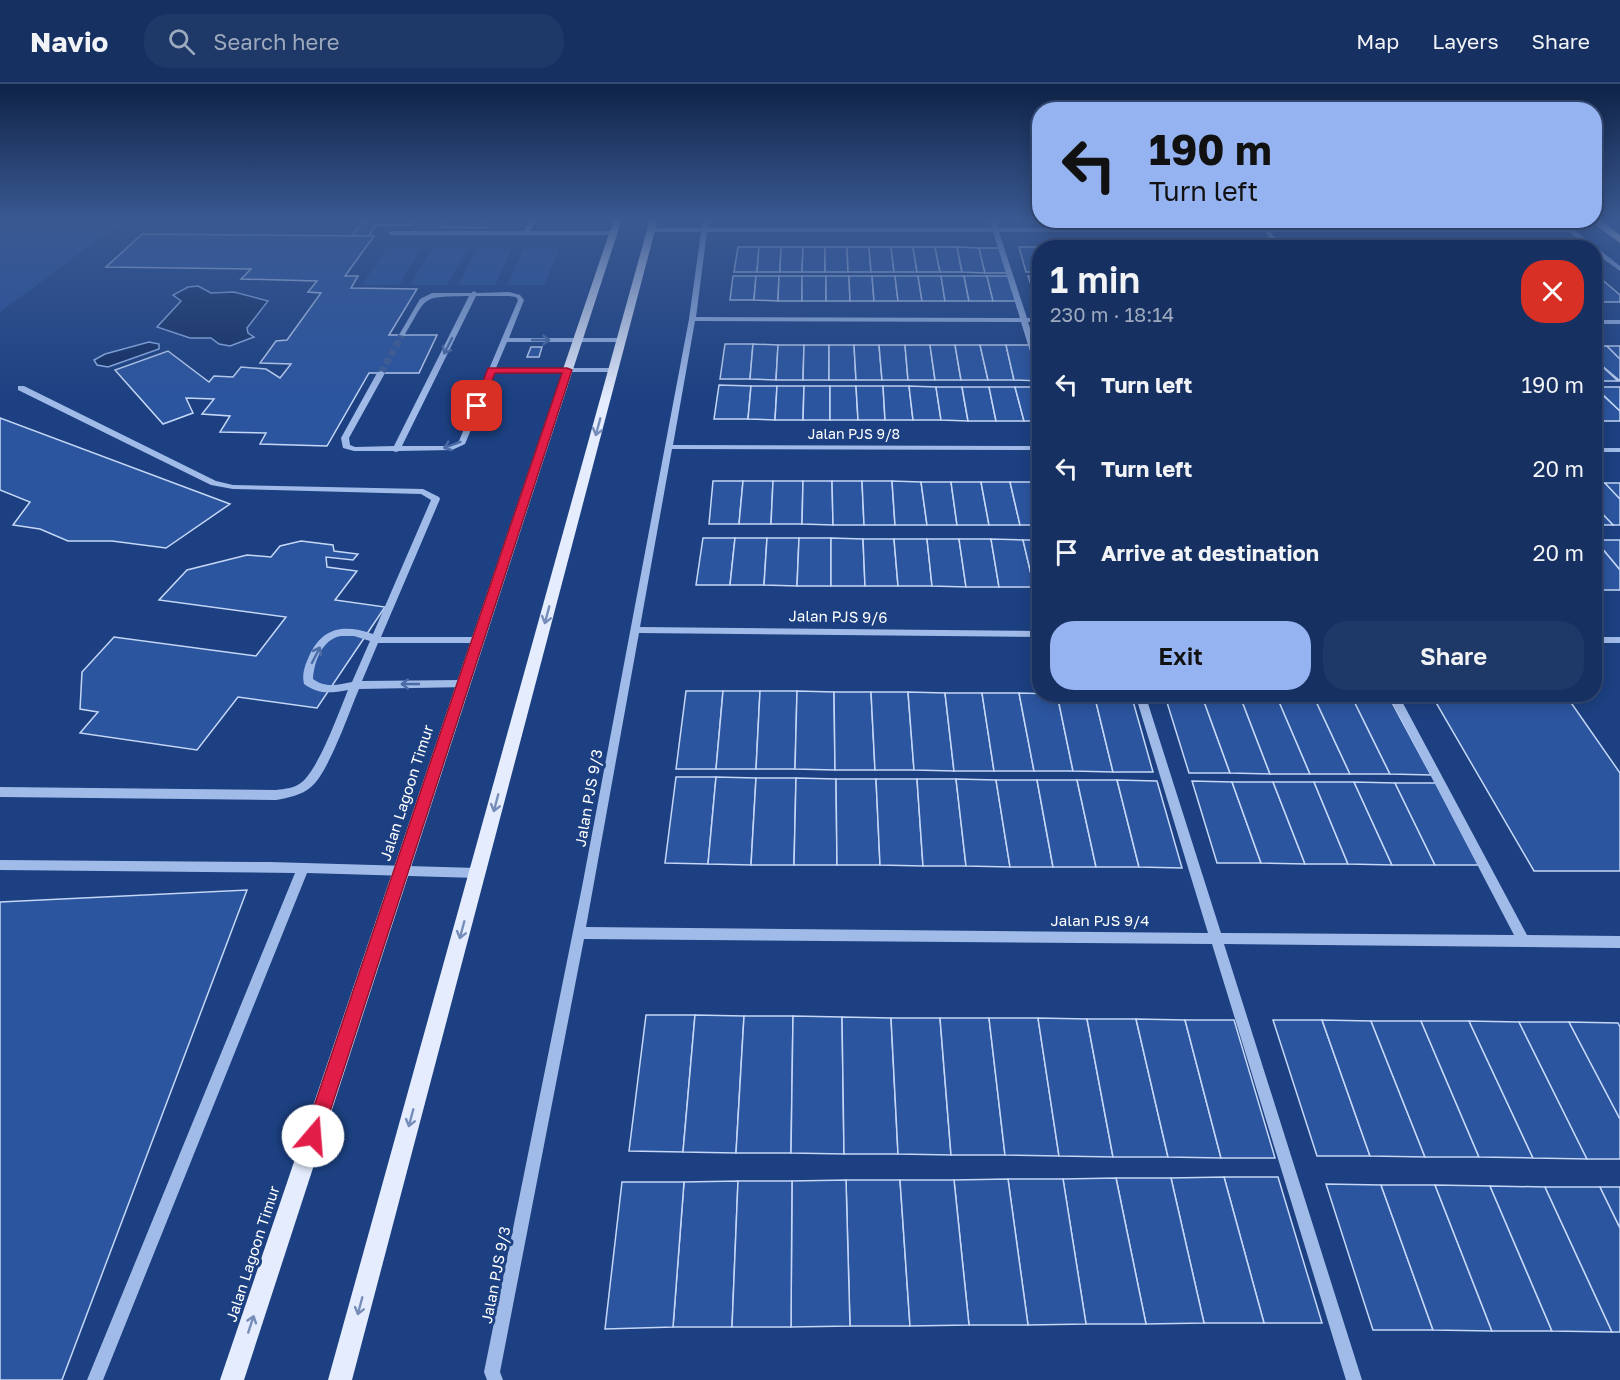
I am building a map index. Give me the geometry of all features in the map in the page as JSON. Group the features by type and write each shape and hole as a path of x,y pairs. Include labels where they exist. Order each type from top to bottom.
{"main road":[{"name":"Jalan Lagoon Timur","path":"232,1380 598,279"},
{"path":"340,1380 638,279"}],"street":[{"name":"Jalan PJS 9/3","path":"495,1380 492,1372 579,933 697,279"},
{"path":"1010,279 1032,347"},
{"path":"396,450 474,293"},
{"path":"381,373 345,438 346,446 354,449 396,450 452,448 462,442 521,300 518,296 509,294 432,295 422,300 402,335"},
{"path":"692,319 1032,320"},
{"path":"1602,322 1620,322"},
{"path":"504,340 622,340"},
{"path":"492,370 613,370"},
{"path":"0,792 276,795 296,792 310,783 318,771 377,640 436,499 423,492 233,487 214,483 21,388"},
{"name":"Jalan PJS 9/8","path":"668,447 1032,448"},
{"path":"1602,450 1620,450"},
{"name":"Jalan PJS 9/6","path":"635,630 1032,634"},
{"path":"464,684 356,685 318,688 308,681 307,672 323,641 331,635 368,634 377,640 478,640"},
{"path":"1602,640 1620,640"},
{"path":"1142,702 1354,1380"},
{"path":"1397,702 1524,942"},
{"path":"0,865 303,868 477,873"},
{"path":"95,1380 303,868"},
{"name":"Jalan PJS 9/4","path":"579,933 1620,942"}],"shaded area":[{"path":"0,279 44,279 0,312"},
{"path":"366,279 402,279 399,285 362,285"},
{"path":"413,279 450,279 447,285 410,285"},
{"path":"461,279 498,279 495,285 458,285"},
{"path":"509,279 547,279 545,285 507,285"},
{"path":"198,286 211,293 234,292 268,301 247,328 248,333 254,337 230,346 219,344 211,338 190,338 157,327 181,301 173,295 188,287"},
{"path":"149,342 159,344 159,349 108,367 97,365 94,360 105,354"}],"building":[{"path":"259,279 356,279 351,288 417,289 389,335 437,335 419,373 369,373 327,446 260,444 266,433 220,432 230,416 202,414 214,399 186,398 193,413 163,424 115,370 168,351 209,382 214,376 233,377 241,367 266,369 280,378 291,364 260,363 276,341 287,340 321,293 308,292 317,281"},
{"path":"733,279 756,279 754,300 730,300"},
{"path":"756,279 779,279 778,301 754,300"},
{"path":"779,279 802,279 802,301 778,301"},
{"path":"802,279 826,279 826,301 802,301"},
{"path":"826,279 849,279 850,301 826,301"},
{"path":"849,279 872,279 874,301 850,301"},
{"path":"872,279 895,279 898,301 874,301"},
{"path":"895,279 919,279 922,301 898,301"},
{"path":"919,279 942,279 945,301 922,301"},
{"path":"942,279 965,279 969,301 945,301"},
{"path":"965,279 988,279 993,301 969,301"},
{"path":"988,279 1011,279 1017,301 993,301"},
{"path":"1602,280 1620,295 1620,302 1602,300"},
{"path":"725,344 753,344 750,379 720,379"},
{"path":"753,344 778,345 776,380 750,379"},
{"path":"778,345 804,345 803,380 776,380"},
{"path":"804,345 829,345 829,380 803,380"},
{"path":"829,345 854,345 856,380 829,380"},
{"path":"854,345 879,345 882,380 856,380"},
{"path":"879,345 905,345 908,380 882,380"},
{"path":"905,345 930,345 935,380 908,380"},
{"path":"930,345 955,345 961,380 935,380"},
{"path":"955,345 980,345 988,380 961,380"},
{"path":"980,345 1006,345 1014,380 988,380"},
{"path":"1006,345 1031,345 1032,381 1014,380"},
{"path":"1602,346 1607,346 1620,359 1620,381 1602,366"},
{"path":"1607,346 1620,346 1620,359"},
{"path":"531,347 542,347 539,357 527,357"},
{"path":"1602,366 1618,381 1602,381"},
{"path":"719,385 751,386 748,419 714,419"},
{"path":"751,386 777,386 775,420 748,419"},
{"path":"777,386 804,386 803,420 775,420"},
{"path":"804,386 830,386 830,420 803,420"},
{"path":"830,386 856,386 858,420 830,420"},
{"path":"856,386 883,386 885,420 858,420"},
{"path":"883,386 909,386 913,420 885,420"},
{"path":"909,386 936,387 941,420 913,420"},
{"path":"936,387 962,387 968,421 941,420"},
{"path":"962,387 989,387 996,421 968,421"},
{"path":"989,387 1015,387 1024,421 996,421"},
{"path":"1015,387 1032,387 1032,421 1024,421"},
{"path":"1602,387 1620,387 1620,411 1602,394"},
{"path":"1602,394 1620,411 1620,421 1602,421"},
{"path":"0,418 230,504 166,548 112,541 68,541 40,529 13,525 30,502 0,490"},
{"path":"713,481 743,481 739,524 709,524"},
{"path":"743,481 773,481 771,524 739,524"},
{"path":"773,481 803,481 802,524 771,524"},
{"path":"803,481 832,481 833,525 802,524"},
{"path":"832,481 862,481 864,525 833,525"},
{"path":"862,481 892,481 895,525 864,525"},
{"path":"892,481 921,482 927,525 895,525"},
{"path":"921,482 951,482 957,525 927,525"},
{"path":"951,482 981,482 989,525 957,525"},
{"path":"981,482 1010,482 1020,525 989,525"},
{"path":"1010,482 1032,482 1032,525 1020,525"},
{"path":"1602,483 1605,483 1620,499 1620,525 1613,525 1602,513"},
{"path":"1605,483 1620,483 1620,499"},
{"path":"1602,513 1613,525 1602,525"},
{"path":"703,538 735,538 730,585 696,585"},
{"path":"735,538 767,538 764,585 730,585"},
{"path":"767,538 799,538 797,586 764,585"},
{"path":"799,538 831,538 831,586 797,586"},
{"path":"831,538 863,539 865,586 831,586"},
{"path":"863,539 894,539 898,586 865,586"},
{"path":"894,539 927,539 932,586 898,586"},
{"path":"927,539 959,539 966,587 932,586"},
{"path":"959,539 991,539 999,587 966,587"},
{"path":"991,539 1023,540 1032,587 999,587"},
{"path":"1023,540 1032,540 1032,578"},
{"path":"1602,540 1620,540 1620,570 1602,548"},
{"path":"301,541 333,545 334,551 358,554 353,560 326,557 327,567 357,571 335,600 385,607 317,708 238,697 197,750 80,733 98,712 80,709 82,672 114,637 256,656 286,617 159,600 187,570 247,555 271,557 280,546"},
{"path":"1602,548 1620,570 1620,590 1603,590"},
{"path":"686,691 723,691 716,769 676,769"},
{"path":"723,691 760,691 756,769 716,769"},
{"path":"760,691 797,691 795,769 756,769"},
{"path":"797,691 834,692 835,770 795,769"},
{"path":"834,692 871,692 875,770 835,770"},
{"path":"871,692 908,692 914,770 875,770"},
{"path":"908,692 945,693 954,771 914,770"},
{"path":"945,693 982,693 994,771 954,771"},
{"path":"982,693 1019,693 1034,771 994,771"},
{"path":"1019,693 1032,693 1032,702 1059,702 1073,771 1034,771"},
{"path":"1059,702 1096,702 1113,772 1073,771"},
{"path":"1096,702 1133,702 1153,772 1113,772"},
{"path":"1167,702 1204,702 1230,773 1189,773"},
{"path":"1204,702 1242,702 1270,774 1230,773"},
{"path":"1242,702 1279,702 1310,774 1270,774"},
{"path":"1279,702 1316,702 1350,774 1310,774"},
{"path":"1316,702 1354,702 1390,774 1350,774"},
{"path":"1354,702 1392,702 1431,775 1390,774"},
{"path":"1436,702 1571,702 1620,773 1620,871 1534,871"},
{"path":"676,777 716,777 708,864 665,863"},
{"path":"716,777 756,778 751,865 708,864"},
{"path":"756,778 796,778 794,865 751,865"},
{"path":"796,778 836,779 837,865 794,865"},
{"path":"836,779 876,779 880,865 837,865"},
{"path":"876,779 917,779 923,866 880,865"},
{"path":"917,779 956,779 966,866 923,866"},
{"path":"956,779 996,780 1010,867 966,866"},
{"path":"996,780 1037,780 1053,867 1010,867"},
{"path":"1037,780 1077,780 1096,867 1053,867"},
{"path":"1077,780 1117,780 1139,867 1096,867"},
{"path":"1117,780 1157,781 1182,868 1139,867"},
{"path":"1192,781 1232,782 1261,863 1217,863"},
{"path":"1232,782 1273,782 1305,864 1261,863"},
{"path":"1273,782 1314,782 1348,864 1305,864"},
{"path":"1314,782 1354,782 1392,865 1348,864"},
{"path":"1354,782 1395,783 1435,865 1392,865"},
{"path":"1395,783 1436,783 1479,865 1435,865"},
{"path":"247,890 62,1380 0,1380 0,902"},
{"path":"646,1015 695,1015 683,1152 629,1151"},
{"path":"695,1015 744,1016 736,1153 683,1152"},
{"path":"744,1016 793,1016 791,1153 736,1153"},
{"path":"793,1016 842,1017 844,1154 791,1153"},
{"path":"842,1017 891,1018 898,1154 844,1154"},
{"path":"891,1018 940,1018 951,1155 898,1154"},
{"path":"940,1018 989,1018 1005,1155 951,1155"},
{"path":"989,1018 1038,1018 1059,1156 1005,1155"},
{"path":"1038,1018 1087,1019 1113,1157 1059,1156"},
{"path":"1087,1019 1136,1019 1168,1157 1113,1157"},
{"path":"1136,1019 1185,1020 1221,1158 1168,1157"},
{"path":"1185,1020 1234,1020 1275,1158 1221,1158"},
{"path":"1273,1020 1322,1020 1370,1156 1317,1156"},
{"path":"1322,1020 1371,1021 1425,1157 1370,1156"},
{"path":"1371,1021 1421,1021 1479,1157 1425,1157"},
{"path":"1421,1021 1469,1021 1533,1158 1479,1157"},
{"path":"1469,1021 1519,1022 1587,1159 1533,1158"},
{"path":"1519,1022 1569,1022 1620,1119 1620,1159 1587,1159"},
{"path":"1569,1022 1618,1023 1620,1027 1620,1119"},
{"path":"1224,1177 1278,1177 1322,1323 1264,1323"},
{"path":"1224,1177 1264,1323 1204,1323 1171,1178"},
{"path":"1116,1178 1171,1178 1204,1323 1146,1324"},
{"path":"1116,1178 1146,1324 1086,1324 1063,1179"},
{"path":"1008,1179 1063,1179 1086,1324 1028,1325"},
{"path":"1008,1179 1028,1325 969,1325 954,1180"},
{"path":"846,1180 900,1180 910,1326 850,1326"},
{"path":"846,1180 850,1326 791,1327 792,1181"},
{"path":"900,1180 954,1180 969,1325 910,1326"},
{"path":"738,1181 732,1327 673,1327 684,1182"},
{"path":"738,1181 792,1181 791,1327 732,1327"},
{"path":"622,1182 684,1182 673,1327 605,1329"},
{"path":"1326,1184 1381,1185 1433,1330 1373,1330"},
{"path":"1381,1185 1435,1185 1492,1331 1433,1330"},
{"path":"1435,1185 1490,1186 1552,1331 1492,1331"},
{"path":"1490,1186 1545,1187 1612,1332 1552,1331"},
{"path":"1545,1187 1600,1187 1620,1228 1620,1332 1612,1332"},
{"path":"1600,1187 1620,1187 1620,1228"}],"tunnel":[{"path":"381,373 402,335"}],"route":[{"path":"313,1136 567,370 492,370 477,406"}]}
